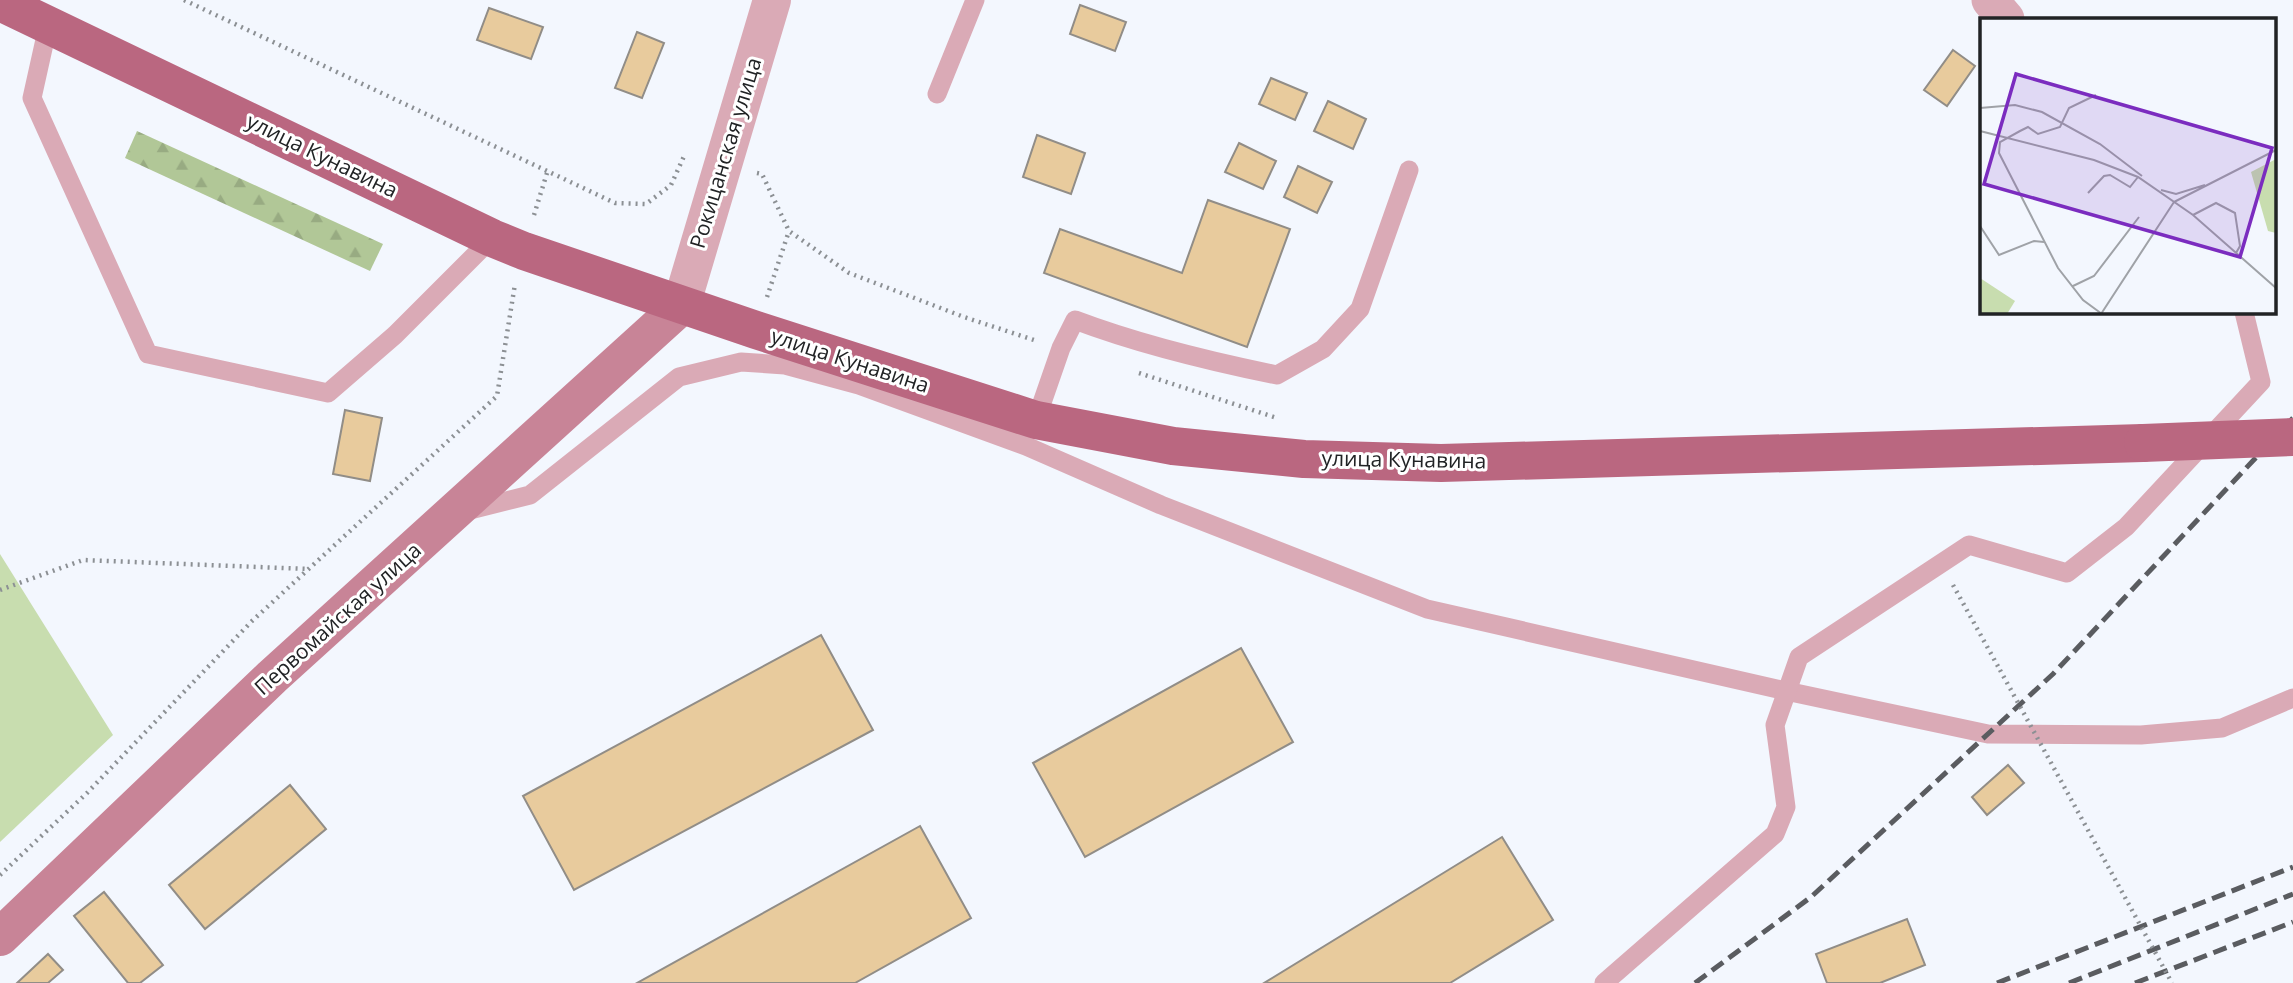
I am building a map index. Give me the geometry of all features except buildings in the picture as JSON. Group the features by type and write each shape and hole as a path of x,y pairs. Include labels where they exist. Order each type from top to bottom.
{"main road":[{"name":"улица Кунавина","path":"0,2 508,244 755,331 1036,420 1173,446 1304,459 1441,463 2293,437"},
{"name":"Первомайская улица","path":"0,937 272,677 681,306"}],"street":[{"name":"Рокицанская улица","path":"681,306 772,0"},
{"path":"1990,0 2005,18"}],"lane":[{"path":"937,94 975,0"},
{"path":"48,26 32,98 148,354 328,393 508,244"},
{"path":"1036,420 1061,348 1075,320 1210,362 1277,375 1324,349 1360,309 1409,170"},
{"path":"1604,983 1776,834 1786,807 1774,725 1799,657 1969,545 2067,573 2126,527 2261,382 2244,313"},
{"path":"451,515 530,495 679,377 741,362 785,365 859,384 1026,446 1161,505 1426,609 1786,691 1988,734 2141,735 2222,728 2293,698"}],"path":[{"path":"0,875 87,793 252,621 497,396 514,288 508,244 547,173"},
{"path":"755,331 789,231"},
{"path":"0,590 83,560 309,569"},
{"path":"1941,563 2172,983"}],"green space":[{"path":"137,131 383,244 370,271 125,158"},
{"path":"0,554 113,735 0,842"}],"railway":[{"path":"1695,983 1811,897 2053,674 2293,418"},
{"path":"1997,983 2293,867"},
{"path":"2069,983 2293,894"},
{"path":"2135,983 2293,922"}]}
